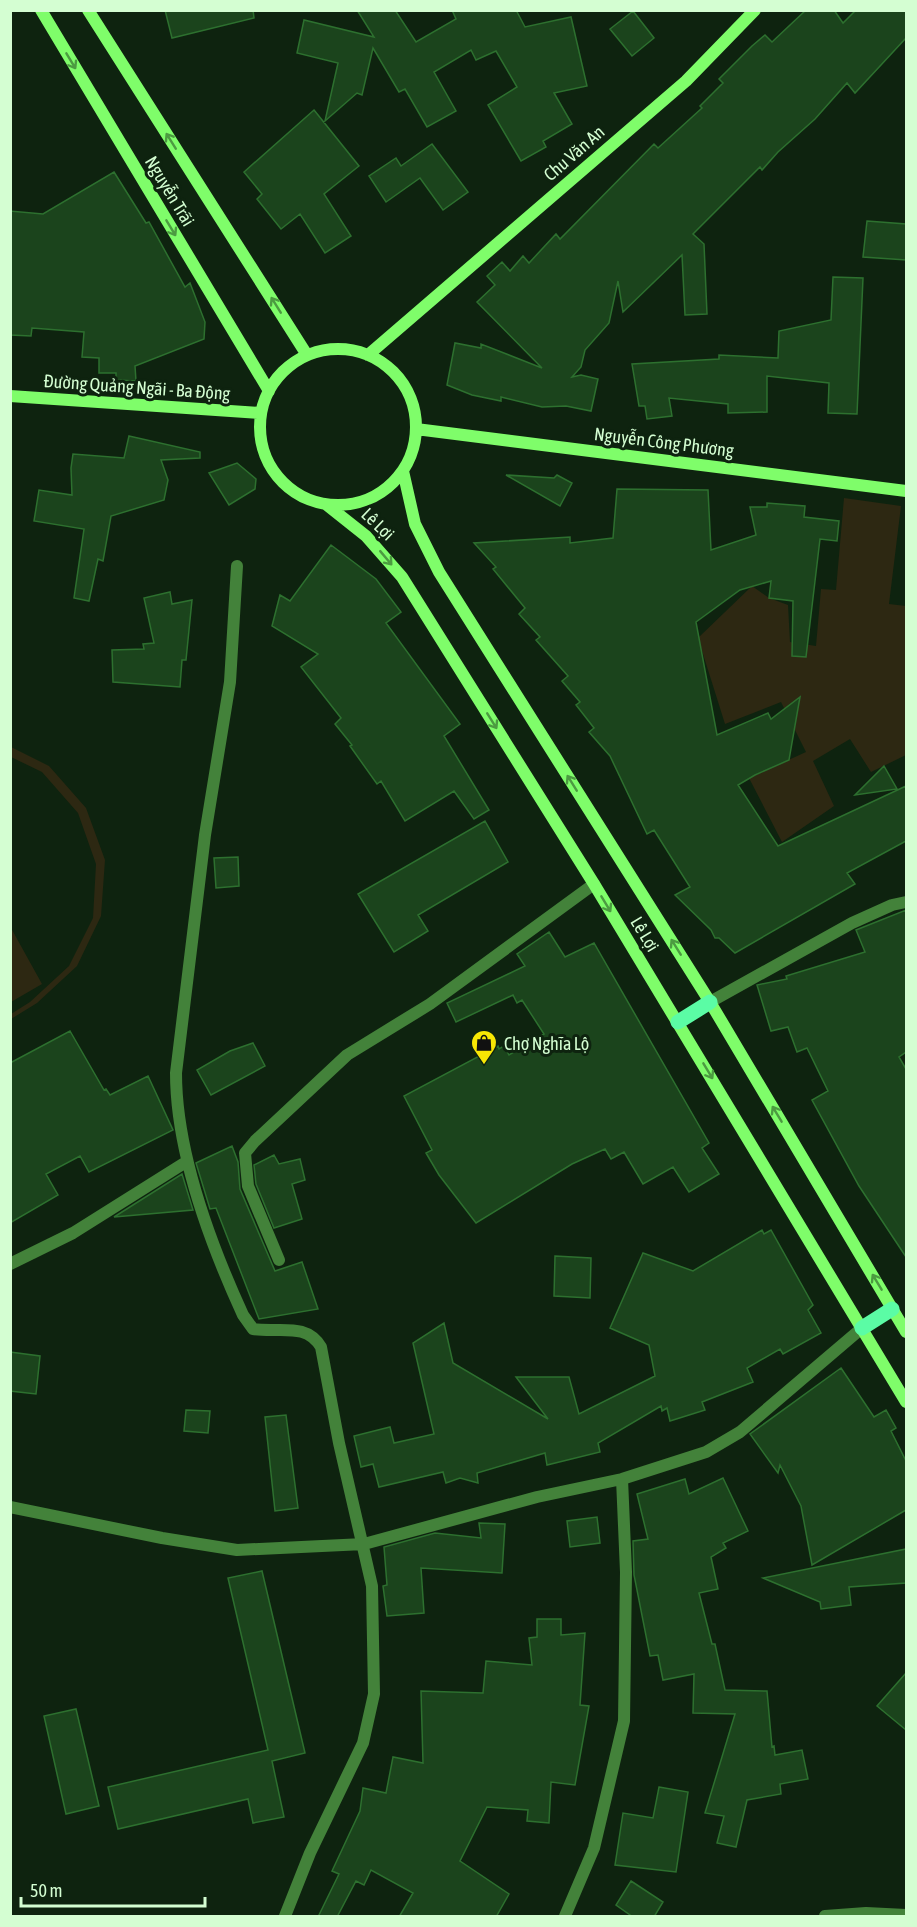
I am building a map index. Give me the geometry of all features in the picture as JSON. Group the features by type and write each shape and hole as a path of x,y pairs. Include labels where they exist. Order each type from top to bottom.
{"main road":[{"name":"Nguyễn Trãi","path":"41,10 269,390"},
{"name":"Nguyễn Trãi","path":"88,10 307,355"},
{"name":"Chu Văn An","path":"368,355 686,81 755,10"},
{"path":"338,348 368,355 388,367 404,385 413,406 417,429 413,451 403,471 389,487 370,499 349,505 327,505 301,496 289,488 271,467 261,441 261,413 269,390 279,376 307,355 338,348"},
{"name":"Đường Quảng Ngãi - Ba Động","path":"10,396 261,413"},
{"name":"Nguyễn Công Phương","path":"417,429 906,491"},
{"name":"Lê Lợi","path":"403,471 415,524 438,572 710,1002 906,1332"},
{"name":"Lê Lợi","path":"327,505 366,536 402,577 594,884 906,1402"},
{"path":"678,1022 710,1002"},
{"path":"862,1328 892,1309"}],"street":[{"path":"237,566 230,682 206,835 176,1073 176,1093 186,1162 243,1315 253,1329 303,1330 314,1336 321,1347 339,1443 372,1586 375,1694 370,1719 363,1743 310,1853 285,1917"},
{"path":"279,1260 248,1186 244,1167 245,1153 255,1141 346,1054 430,1004 594,884"},
{"path":"710,1002 852,923 906,902"},
{"path":"10,1264 73,1233 186,1162"},
{"path":"10,1507 162,1538 237,1550 364,1544 537,1497 622,1479 706,1452 740,1432 862,1328"},
{"path":"565,1917 594,1848 624,1720 626,1572 622,1479"},
{"path":"825,1917 866,1913 906,1915"}],"shaded area":[{"path":"844,498 901,506 889,604 906,606 906,755 871,772 850,739 813,761 834,806 782,842 749,778 806,752 781,702 725,724 698,638 752,586 769,598 788,605 790,642 816,646 821,589 836,590"},
{"path":"11,747 49,766 86,808 105,860 101,916 77,966 37,1003 11,1019 11,1014 30,1002 69,966 93,918 96,864 78,813 42,772 11,757"},
{"path":"11,928 42,984 10,1002"}],"building":[{"path":"165,10 253,10 254,18 172,38"},
{"path":"357,10 395,10 416,42 456,19 452,10 516,10 525,27 571,17 587,86 554,93 572,124 543,141 546,147 521,161 488,105 517,87 496,51 476,60 471,50 434,72 456,111 427,127 405,89 399,92 373,48 362,95 357,93 325,121 338,63 297,53 304,20 374,37"},
{"path":"806,10 834,10 843,23 856,10 906,10 906,38 855,93 847,83 815,119 778,152 762,170 760,167 693,234 704,244 707,314 685,315 682,255 623,312 618,281 609,323 585,350 581,367 572,377 581,375 598,379 591,411 566,406 542,407 501,397 501,401 472,395 447,385 455,343 481,348 481,344 542,368 477,302 495,285 487,276 502,262 510,271 523,256 529,263 556,234 560,239 654,144 658,148 702,108 700,106 723,83 719,79 752,46 765,35 772,42"},
{"path":"633,11 654,38 632,56 610,29"},
{"path":"314,110 359,166 324,194 351,236 325,253 300,214 281,229 257,199 262,194 244,172"},
{"path":"432,144 468,192 443,210 420,178 386,202 369,176 396,158 401,166"},
{"path":"114,172 146,223 149,222 185,287 190,283 205,322 204,339 135,366 136,381 116,380 116,373 99,373 99,358 82,357 84,332 32,328 31,336 10,335 10,211 43,214"},
{"path":"867,221 906,224 906,260 863,257"},
{"path":"833,277 863,278 857,414 828,413 829,383 767,376 767,412 728,413 728,404 669,398 672,416 647,419 645,406 639,406 632,364 719,359 719,355 778,358 779,331 831,320"},
{"path":"129,436 200,452 200,458 161,460 168,480 164,500 111,516 103,561 98,559 89,601 74,598 84,529 34,521 39,490 72,495 73,454 124,458"},
{"path":"237,463 256,479 255,489 229,505 209,473"},
{"path":"506,475 554,478 557,475 572,483 560,506"},
{"path":"617,489 708,490 711,550 756,535 750,507 767,507 767,503 805,506 804,517 839,521 837,541 820,539 806,657 792,656 793,601 769,598 771,581 740,590 696,622 717,735 768,713 771,719 800,697 789,760 738,785 778,846 906,786 906,841 847,873 855,884 735,953 719,938 715,938 711,930 675,895 690,887 654,830 647,834 610,756 589,732 594,728 576,705 580,702 562,681 568,676 536,640 540,637 519,614 525,608 493,569 496,567 474,543 570,537 570,543 613,538"},
{"path":"331,545 376,579 401,612 386,623 460,724 444,736 489,810 474,819 454,791 405,821 381,781 377,784 350,746 352,745 335,724 341,718 301,667 318,654 272,626 280,595 290,601"},
{"path":"170,592 172,604 192,600 186,660 182,660 180,687 113,682 112,650 144,649 143,644 154,643 144,598"},
{"path":"884,766 897,789 855,795"},
{"path":"485,821 508,862 418,915 428,931 394,952 358,894"},
{"path":"238,857 239,886 216,888 214,858"},
{"path":"906,910 906,1052 899,1057 906,1069 906,1257 859,1186 812,1100 828,1091 807,1048 797,1052 788,1027 771,1031 757,985 787,979 786,976 865,952 856,930"},
{"path":"549,932 565,957 594,943 709,1143 702,1148 719,1174 689,1192 673,1167 643,1184 624,1152 611,1159 605,1149 572,1164 476,1223 439,1175 426,1153 432,1150 404,1096 498,1046 499,1049 504,1046 509,1055 544,1034 522,1000 517,1003 513,995 456,1022 447,1003 525,966 517,954"},
{"path":"70,1031 104,1090 106,1089 110,1095 148,1076 173,1130 89,1172 80,1156 46,1174 58,1195 10,1223 10,1063"},
{"path":"253,1043 265,1066 211,1095 197,1070 230,1051"},
{"path":"232,1146 238,1162 240,1189 275,1271 302,1262 318,1309 259,1319 216,1208 210,1209 196,1163"},
{"path":"274,1155 279,1164 300,1159 305,1180 292,1184 302,1219 274,1228 256,1184 254,1165"},
{"path":"182,1174 193,1210 114,1217"},
{"path":"762,1230 764,1234 771,1230 813,1305 808,1310 821,1333 783,1354 780,1349 747,1368 753,1382 702,1402 705,1410 670,1421 667,1408 662,1411 661,1406 598,1443 600,1452 547,1465 545,1453 477,1473 478,1483 460,1478 446,1483 443,1472 379,1487 373,1464 361,1467 354,1436 390,1427 394,1443 434,1434 413,1343 444,1323 453,1363 548,1419 516,1377 569,1377 579,1414 655,1376 649,1345 610,1328 643,1253 693,1271"},
{"path":"555,1256 591,1258 590,1298 554,1296"},
{"path":"10,1352 40,1356 36,1394 10,1391"},
{"path":"841,1368 874,1417 886,1410 896,1428 891,1431 906,1461 906,1510 812,1565 801,1506 780,1465 778,1473 750,1434"},
{"path":"186,1410 210,1411 208,1433 184,1431"},
{"path":"286,1415 298,1508 275,1511 265,1417"},
{"path":"723,1478 748,1531 723,1543 726,1548 711,1557 718,1589 699,1593 712,1644 715,1644 725,1690 767,1691 772,1747 774,1746 775,1755 802,1750 808,1779 780,1784 781,1794 747,1800 736,1847 717,1843 724,1816 705,1813 735,1714 693,1713 694,1674 663,1680 658,1655 650,1656 634,1575 633,1541 648,1539 637,1494 685,1479 689,1494"},
{"path":"597,1517 600,1543 570,1547 567,1521"},
{"path":"479,1523 505,1524 502,1573 421,1568 424,1613 387,1616 383,1586 387,1585 384,1547 435,1533 481,1538"},
{"path":"906,1549 906,1583 849,1587 851,1605 821,1609 820,1602 763,1578"},
{"path":"262,1571 305,1753 272,1761 284,1817 253,1823 248,1799 118,1829 108,1787 268,1750 228,1578"},
{"path":"537,1619 561,1619 561,1635 585,1633 580,1705 589,1706 575,1785 551,1782 549,1823 527,1821 528,1810 487,1807 460,1861 509,1894 496,1917 399,1917 413,1893 371,1870 364,1885 356,1881 337,1917 318,1917 339,1874 332,1871 360,1811 363,1788 386,1793 393,1757 423,1763 421,1691 483,1693 486,1661 532,1665 529,1638 537,1637"},
{"path":"906,1673 906,1730 877,1706"},
{"path":"76,1709 99,1806 66,1814 44,1716"},
{"path":"659,1787 688,1792 676,1872 615,1865 623,1813 653,1818"},
{"path":"631,1881 663,1902 654,1917 633,1917 616,1905"}],"place":[{"name":"Chợ Nghĩa Lộ","path":"484,1066"}]}
